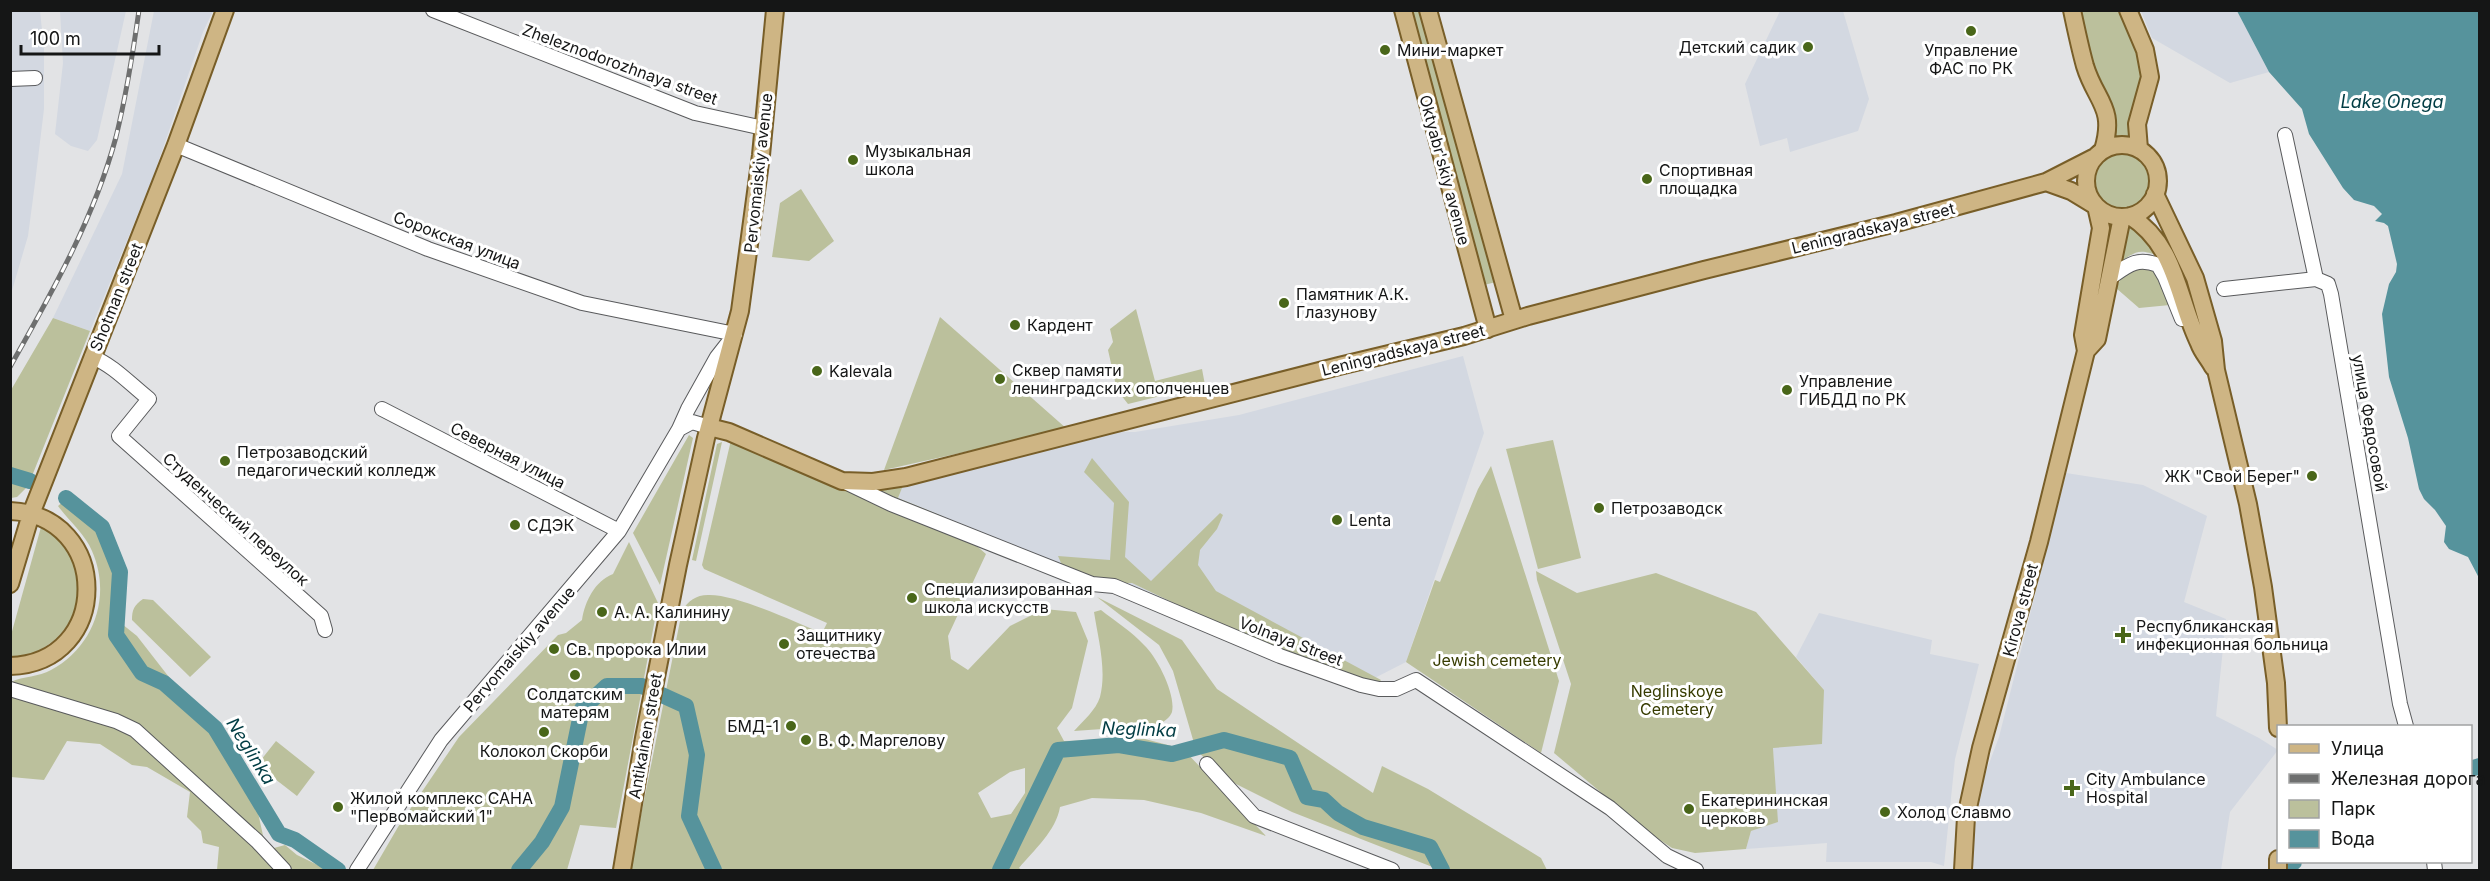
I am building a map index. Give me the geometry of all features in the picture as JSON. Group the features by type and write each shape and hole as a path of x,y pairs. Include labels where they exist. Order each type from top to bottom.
{"main road":[{"name":"Shotman street","path":"10,584 31,514 176,145 225,10"},
{"name":"Pervomaiskiy avenue","path":"709,427 735,334 749,255 775,10"},
{"name":"Oktyabr'skiy avenue","path":"1403,10 1488,329"},
{"name":"Oktyabr'skiy avenue","path":"1428,10 1514,320"},
{"path":"2072,10 2085,67 2108,116 2107,135 2087,170 2086,183 2089,195 2096,206"},
{"path":"2128,10 2145,50 2150,77 2137,124 2139,149"},
{"path":"2098,154 2115,146 2127,145 2139,149 2150,158 2156,170 2157,186 2150,204 2141,211 2126,216"},
{"name":"Leningradskaya street","path":"709,427 729,432 842,481 873,482 906,477 1488,329 1693,272 1896,223 2046,182 2098,154"},
{"path":"2046,182 2071,191 2103,212 2126,216 2145,226 2159,242 2176,278 2199,344 2216,370"},
{"path":"2155,194 2195,278 2213,341 2216,370 2248,504 2257,556 2276,684 2278,725"},
{"name":"Kirova street","path":"1963,870 1966,817 1981,748 2039,542 2086,351 2083,335 2101,228 2096,206"},
{"name":"Kirova street","path":"2086,351 2097,339 2126,216"},
{"name":"Antikainen street","path":"622,870 660,652 709,427"},
{"path":"10,511 31,514 58,528 78,551 87,580 87,601 81,620 63,645 38,661 10,666"}],"street":[{"name":"Zheleznodorozhnaya street","path":"433,10 694,112 763,128"},
{"path":"10,79 35,78"},
{"name":"улица Федосовой","path":"2285,135 2316,279 2328,284 2331,294 2400,704 2406,725"},
{"name":"Сорокская улица","path":"176,145 428,249 582,303 735,334"},
{"path":"2111,278 2131,263 2140,260 2158,266 2165,277 2183,321 2199,344"},
{"path":"2224,290 2316,279"},
{"name":"Pervomaiskiy avenue","path":"358,869 441,740 619,531 679,429 717,357 735,334"},
{"name":"Студенческий переулок","path":"92,357 108,363 117,374 149,399 118,436 321,616 325,630"},
{"name":"Северная улица","path":"382,409 619,531"},
{"path":"679,429 692,422 709,427"},
{"name":"Volnaya Street","path":"842,481 883,501 1092,584 1114,586 1280,656 1361,685 1379,689 1396,689 1416,680 1610,808 1667,856 1696,870"},
{"path":"10,689 116,721 135,730 257,841 284,870"},
{"path":"1207,764 1254,816 1392,870"}],"shaded area":[{"path":"11,11 40,11 44,49 44,109 28,236 11,294"},
{"path":"60,11 126,11 97,140 88,151 71,146 55,134 63,63"},
{"path":"154,11 213,11 203,32 153,177 90,331 53,318 122,174"},
{"name":"Детский садик","path":"1780,11 1843,11 1869,99 1858,131 1790,152 1787,138 1760,146 1745,84"},
{"path":"2141,11 2237,11 2269,72 2230,83 2152,38"},
{"path":"1463,356 1484,433 1406,662 1361,685 898,498 904,483 1112,432 1135,432 1239,415"},
{"path":"2066,473 2143,485 2207,516 2184,602 2226,619 2216,716 2277,749 2230,812 2221,870 1974,870 1971,854 1984,777 1999,737"},
{"path":"1819,613 1932,640 1930,654 1979,664 1955,759 1944,866 1931,862 1826,862 1827,843 1746,849 1751,831 1777,822 1773,748 1824,690 1796,657"}],"green space":[{"path":"1410,11 1426,11 1496,282 1480,286"},
{"path":"2080,11 2122,11 2136,45 2143,82 2132,138 2113,138"},
{"path":"2117,153 2129,153 2144,161 2152,176 2152,188 2144,203 2129,211 2117,211 2102,203 2094,188 2094,176 2102,161"},
{"path":"801,189 834,241 809,261 772,257 780,203"},
{"path":"2135,227 2159,256 2138,252 2120,263 2124,236 2129,228"},
{"path":"2151,268 2159,277 2170,305 2139,308 2116,288 2128,269"},
{"path":"1136,309 1155,381 1202,369 1205,385 1128,404 1117,390 1108,350 1113,342 1110,329"},
{"path":"940,317 1067,429 884,470"},
{"path":"53,318 90,331 28,486 17,497 11,498 11,390"},
{"path":"689,435 693,438 660,585 633,533"},
{"path":"731,440 874,491 904,483 898,498 942,516 986,554 948,636 951,659 968,670 1010,626 1044,609 1076,612 1088,641 1072,708 1057,728 1064,741 1145,739 1183,749 1266,836 1201,813 1144,800 1092,798 1060,807 1054,824 1019,868 1022,870 630,870 684,607 700,596 720,596 765,610 822,633 827,623 704,569 702,565","holes":["1025,768 1025,793 1011,814 991,818 978,793 1010,772"]},
{"path":"1553,440 1581,558 1538,569 1506,449"},
{"path":"722,442 696,561 692,560 717,444"},
{"path":"1092,458 1129,502 1125,557 1151,581 1220,513 1223,515 1217,529 1200,550 1198,565 1216,591 1381,680 1378,684 1321,666 1228,629 1132,583 1093,584 1064,570 1058,556 1110,560 1114,503 1084,472"},
{"name":"Jewish cemetery","path":"1491,466 1559,681 1541,753 1406,662 1435,580 1440,582 1478,489"},
{"path":"65,500 98,527 111,560 122,624 137,636 186,699 218,729 235,753 232,767 255,799 264,840 274,848 285,845 297,855 328,870 217,870 219,847 203,843 201,831 187,817 190,792 147,767 132,765 100,744 67,741 44,780 11,777 11,682 51,670 66,660 88,634 99,602 98,568 85,539 58,506"},
{"path":"41,527 62,543 71,556 78,573 79,591 76,607 69,623 45,647 29,654 11,657 11,635"},
{"path":"629,542 658,603 616,828 580,825 567,870 373,870 398,827 459,737 558,635 566,633 582,620 592,592 601,581 613,574"},
{"name":"Neglinskoye Cemetery","path":"1536,571 1577,593 1656,573 1756,612 1824,690 1822,744 1773,748 1778,822 1751,831 1746,849 1695,853 1672,848 1648,832 1554,753 1571,684"},
{"path":"1097,597 1182,640 1217,689 1373,793 1382,766 1428,789 1541,858 1547,870 1435,870 1435,868 1292,812 1228,780 1196,750 1173,671 1159,645"},
{"path":"143,599 153,600 211,657 190,677 132,620 134,608"},
{"path":"1101,610 1139,640 1160,667 1171,696 1172,712 1159,725 1074,731 1092,711 1100,697 1103,676 1094,612"},
{"path":"276,741 315,772 297,796 257,765"}],"water":[{"name":"Lake Onega","path":"2237,11 2479,11 2479,578 2468,557 2449,549 2444,542 2446,526 2424,499 2419,489 2408,438 2389,377 2382,314 2389,284 2396,272 2397,264 2388,226 2375,221 2382,214 2374,206 2354,200 2343,188 2309,134 2302,109 2269,72"}],"waterway":[{"name":"Neglinka","path":"10,475 30,481"},
{"name":"Neglinka","path":"66,498 102,527 120,572 116,635 142,673 164,683 215,728 279,834 295,840 338,870"},
{"name":"Neglinka","path":"519,870 542,842 562,807 582,709 607,686 642,686 686,706 697,755 689,816 714,870"},
{"name":"Neglinka","path":"1000,870 1058,750 1119,745 1172,754 1224,740 1290,758 1307,797 1324,800 1338,813 1363,827 1430,847 1442,870"},
{"name":"Neglinka","path":"2472,768 2480,766"},
{"name":"Neglinka","path":"2285,870 2293,863"}],"railway":[{"path":"10,367 84,227 107,167 123,106 139,10"}],"place":[{"name":"Управление ФАС по РК","path":"1971,31"},
{"name":"Детский садик","path":"1808,47"},
{"name":"Мини-маркет","path":"1385,50"},
{"name":"Музыкальная школа","path":"853,160"},
{"name":"Спортивная площадка","path":"1647,179"},
{"name":"Памятник А.К. Глазунову","path":"1284,303"},
{"name":"Кардент","path":"1015,325"},
{"name":"Kalevala","path":"817,371"},
{"name":"Сквер памяти ленинградских ополченцев","path":"1000,379"},
{"name":"Управление ГИБДД по РК","path":"1787,390"},
{"name":"Петрозаводский педагогический колледж","path":"225,461"},
{"name":"ЖК \"Свой Берег\"","path":"2312,476"},
{"name":"Петрозаводск","path":"1599,508"},
{"name":"Lenta","path":"1337,520"},
{"name":"СДЭК","path":"515,525"},
{"name":"Специализированная школа искусств","path":"912,598"},
{"name":"А. А. Калинину","path":"602,612"},
{"name":"Республиканская инфекционная больница","path":"2123,635"},
{"name":"Защитнику отечества","path":"784,644"},
{"name":"Св. пророка Илии","path":"554,649"},
{"name":"Солдатским матерям","path":"575,675"},
{"name":"БМД-1","path":"791,726"},
{"name":"Колокол Скорби","path":"544,732"},
{"name":"В. Ф. Маргелову","path":"806,740"},
{"name":"City Ambulance Hospital","path":"2072,788"},
{"name":"Жилой комплекс САНА \"Первомайский 1\"","path":"338,807"},
{"name":"Екатерининская церковь","path":"1689,809"},
{"name":"Холод Славмо","path":"1885,812"}]}
